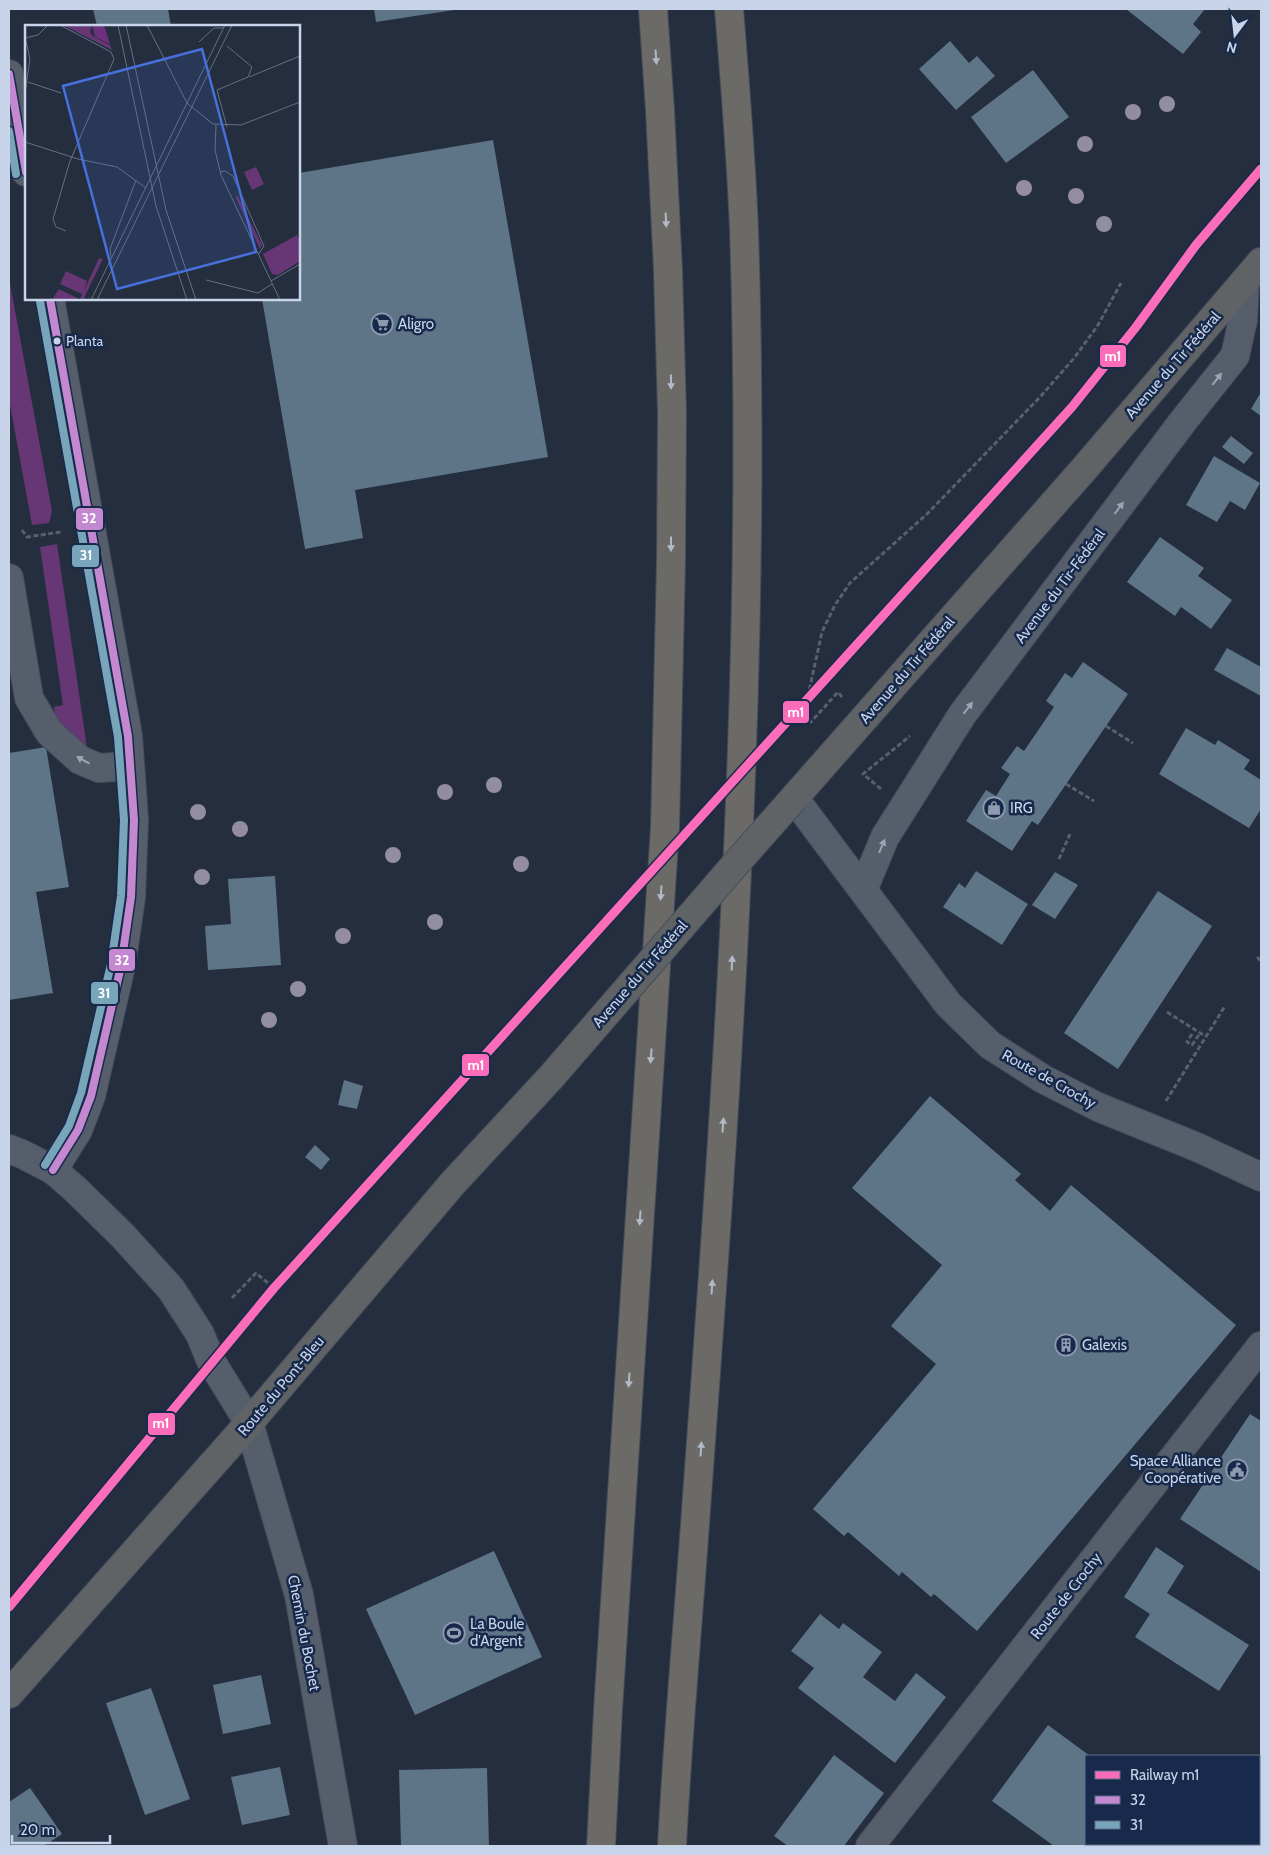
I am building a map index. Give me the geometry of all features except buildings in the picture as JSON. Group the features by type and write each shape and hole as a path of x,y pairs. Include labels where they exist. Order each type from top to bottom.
{"highway":[{"path":"601,1846 609,1690 665,827 671,561 671,403 668,260 653,9"},
{"path":"672,1846 730,1007 743,740 748,489 744,244 729,9"},
{"path":"688,1846 697,1498"}],"main road":[{"name":"Avenue du Tir Fédéral","path":"552,1076 733,867 1084,469 1253,272"},
{"name":"Route du Pont-Bleu","path":"9,1694 249,1423 453,1183 552,1076"}],"street":[{"path":"9,74 25,166"},
{"name":"Avenue du Tir-Fédéral","path":"863,890 886,837 962,715 1234,356 1253,272"},
{"path":"50,300 128,736 134,820 131,897 121,966 91,1096 78,1130 53,1170"},
{"path":"9,578 29,698 49,732 80,760 99,768 130,766"},
{"name":"Route de Crochy","path":"794,798 948,1004 990,1045 1044,1079 1098,1107 1199,1148 1261,1176"},
{"path":"9,1149 53,1170 123,1236 171,1289 200,1334 212,1361 249,1423"},
{"name":"Route de Crochy","path":"870,1846 1261,1346"},
{"name":"Chemin du Bochet","path":"249,1423 299,1595 343,1846"}],"path":[{"path":"838,692 810,722 804,714 822,632 834,605 850,583 928,514 1076,357 1098,325 1121,283"},
{"path":"22,530 27,537 61,532"},
{"path":"1106,726 1133,744"},
{"path":"1066,784 1094,800"},
{"path":"1059,859 1070,834"},
{"path":"1257,957 1261,961"},
{"path":"1162,1107 1224,1006"},
{"path":"1167,1012 1205,1036"},
{"path":"1192,1034 1187,1042 1192,1045 1200,1033"},
{"path":"232,1298 256,1273 274,1288"}],"shaded area":[{"path":"9,278 52,511 49,523 32,525 9,399"},
{"path":"57,544 87,748 84,751 56,722 54,707 63,705 40,547"},
{"path":"1261,1813 1261,1846 1239,1846 1260,1845"}],"rail line":[{"name":"m1","path":"9,1607 274,1288 1072,407 1136,327 1196,245 1261,169"}],"transit line":[{"name":"32","path":"9,74 25,166"},
{"name":"31","path":"9,131 16,174"},
{"name":"32","path":"50,300 128,736 134,820 131,897 121,966 91,1096 78,1130 53,1170"},
{"name":"31","path":"40,301 118,737 124,820 121,896 111,964 81,1093 69,1126 45,1165"}],"place":[{"name":"Aligro","path":"382,324"},
{"name":"Planta","path":"57,341"},
{"name":"IRG","path":"994,808"},
{"name":"Galexis","path":"1066,1345"},
{"name":"Space Alliance Coopérative","path":"1237,1470"},
{"name":"La Boule d'Argent","path":"454,1633"}]}
